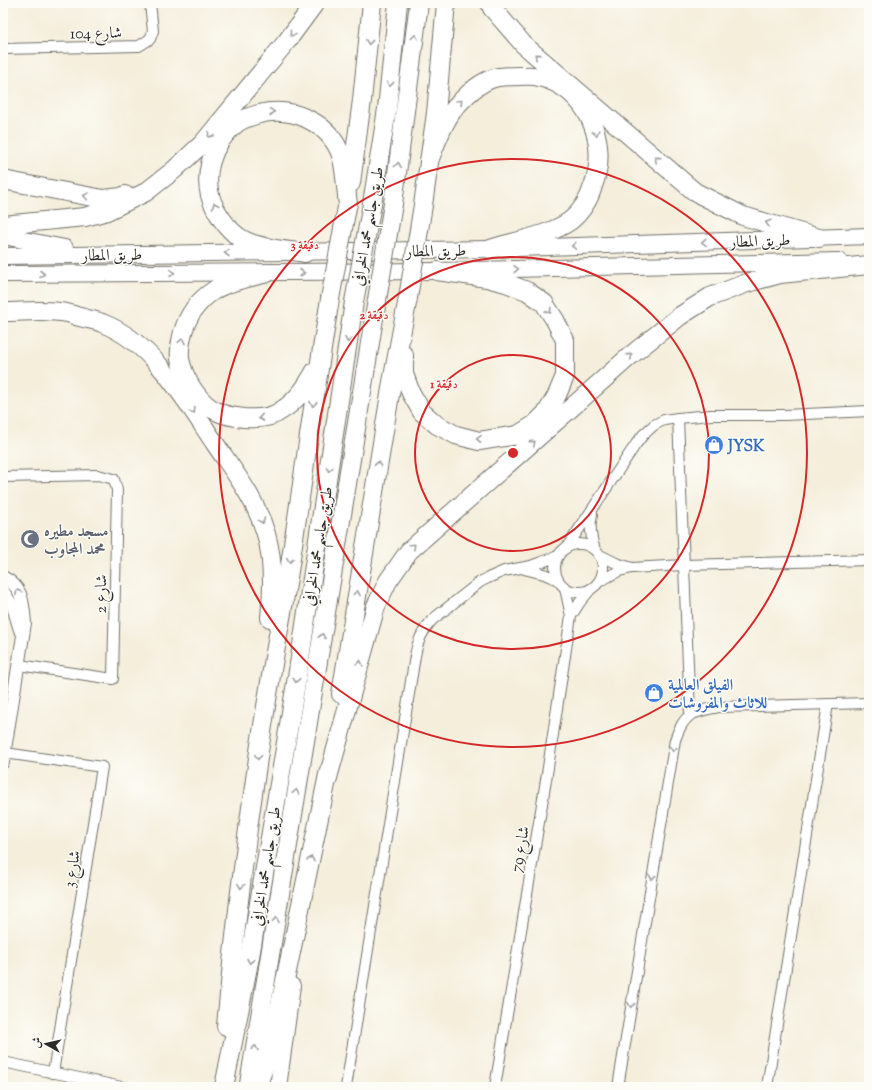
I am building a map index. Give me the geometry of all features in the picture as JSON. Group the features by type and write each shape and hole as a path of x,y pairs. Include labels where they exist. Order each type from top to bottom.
{"highway":[{"path":"3,225 84,217 107,211 146,192 174,170 203,143 287,41 315,3"},
{"path":"220,1087 244,858 264,719 287,583 318,365 348,205 362,100 372,3"},
{"name":"طريق جاسم محمد الخرافي","path":"224,1087 250,957 298,671 354,302 372,204 387,109 398,3"},
{"name":"طريق جاسم محمد الخرافي","path":"249,1087 393,204 419,3"},
{"path":"257,1087 271,1048 327,781 367,532 423,205 436,113 446,3"},
{"path":"490,3 492,8 524,45 695,192 743,216 819,238"},
{"path":"429,161 453,109 476,87 494,78 538,76 556,83 572,93 584,106 593,123 598,142 600,159 597,176 584,207 570,220 552,231 490,249"},
{"path":"305,252 261,246 247,242 222,220 213,203 208,185 209,165 214,150 224,137 237,123 252,116 266,112 296,114 313,121 325,130 335,143 341,156 348,205"},
{"path":"3,180 103,199 122,197 174,170"},
{"path":"327,781 376,606 388,581 409,550 630,356 680,316 710,297 747,283 780,274 869,265"},
{"path":"404,318 404,374 411,393 422,412 437,425 456,435 479,441 518,435 534,425 547,412 557,395 565,376 566,357 565,340 556,320 544,303 527,291 506,283 487,278 437,271"},
{"path":"267,273 214,289 202,299 193,310 185,325 181,342 180,358 184,372 191,386 202,401 217,412 232,417 252,419 267,417 282,411 299,395 306,387 318,365"},
{"path":"3,312 51,311 66,313 102,322 128,337 142,348 171,379 243,484 256,507 266,534 272,559 272,594 267,639 264,719"},
{"path":"3,323 53,323 69,325 111,338 127,347 171,379"}],"main road":[{"path":"3,236 57,247 114,254"},
{"name":"طريق المطار","path":"3,256 490,249 869,236"},
{"name":"طريق المطار","path":"3,274 437,271 869,260"},
{"path":"278,1087 306,882"}],"street":[{"name":"شارع 104","path":"3,49 138,46 150,39 153,31 150,3"},
{"path":"346,1087 414,656 424,630 432,620 480,582 504,571 522,568 558,556 567,547 574,535 592,512 643,435 654,425 664,420 711,415 869,411"},
{"path":"678,418 690,714"},
{"name":"شارع 2","path":"3,477 98,475 114,479 117,490 113,679 19,665"},
{"path":"592,512 590,527 591,535 604,566 600,581"},
{"path":"567,547 585,544 616,563 632,568"},
{"path":"558,556 555,566 556,576 562,584"},
{"path":"522,568 544,574 577,593 590,590 600,581 619,571 632,568 684,565 869,560"},
{"path":"3,576 11,580 20,591 25,622 4,758"},
{"name":"شارع 79","path":"562,584 571,616"},
{"name":"شارع 79","path":"495,1087 547,774 571,616 590,590"},
{"path":"3,591 13,607 18,621 22,641"},
{"path":"618,1087 675,740 683,720 690,714 700,710 719,707 869,703"},
{"path":"767,1087 828,704"},
{"name":"شارع 3","path":"4,758 102,767 53,1073"},
{"path":"3,1062 122,1087"}],"place":[{"name":"JYSK","path":"714,445"},
{"name":"مسجد مطيره محمد المجاوب","path":"30,539"},
{"name":"الفيلق العالمية للاثاث والمفروشات","path":"654,693"}]}
